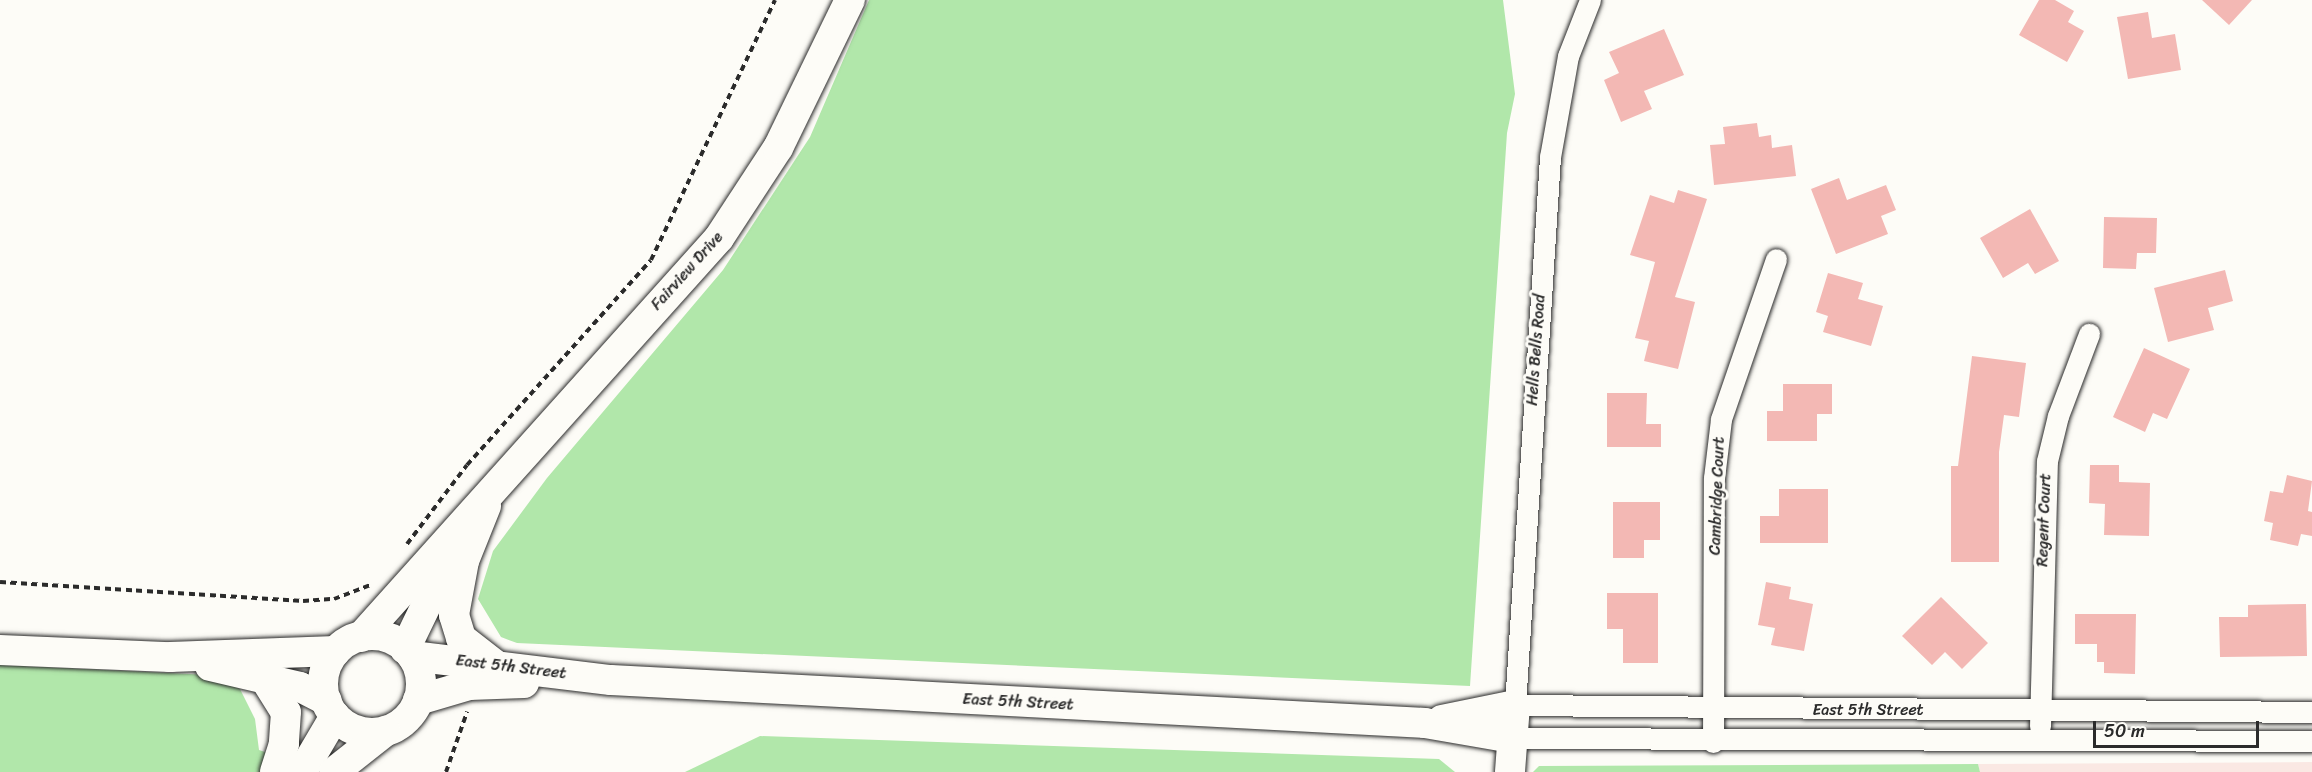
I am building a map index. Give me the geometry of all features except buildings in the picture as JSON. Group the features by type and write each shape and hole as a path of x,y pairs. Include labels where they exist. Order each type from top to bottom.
{"main road":[{"name":"Fairview Drive","path":"348,644 632,337 739,211 778,148 850,0"},
{"path":"495,486 464,561 454,615 461,638 497,666"},
{"name":"Fairview Drive","path":"408,652 475,508"},
{"path":"0,650 170,657 348,644 380,636 408,652 420,673 418,700 409,716 334,772"},
{"path":"302,772 331,709 324,676 348,644"},
{"name":"East 5th Street","path":"408,652 611,680 1425,723 1512,738"},
{"path":"170,657 300,687 359,731 386,731"},
{"path":"266,679 286,712 284,744 274,772"},
{"name":"East 5th Street","path":"418,700 469,686 611,680"},
{"path":"1510,772 1515,705"},
{"name":"East 5th Street","path":"1425,723 1515,705"}],"street":[{"name":"Hells Bells Road","path":"1515,705 1536,333 1555,117 1568,56 1590,0"},
{"name":"Cambridge Court","path":"1713,742 1714,478 1721,419 1776,259"},
{"name":"Regent Court","path":"2040,742 2047,461 2058,416 2089,334"},
{"name":"East 5th Street","path":"1515,705 2040,712 2312,712"},
{"name":"East 5th Street","path":"1512,738 1713,742 2312,741"}],"path":[{"path":"399,554 467,465 651,260 775,0"},
{"path":"0,582 303,602 334,599 374,583"},
{"path":"446,772 464,732 468,705"}],"shaded area":[{"path":"2312,762 2312,772 1980,772 1978,764"}],"green space":[{"path":"869,0 1503,0 1515,94 1507,133 1470,686 517,643 501,637 478,599 493,551 547,478 723,270 810,137"},
{"path":"0,665 210,675 240,689 255,719 259,750 271,754 262,772 0,772"},
{"path":"760,736 1439,759 1455,772 685,772"},
{"path":"1978,764 1980,772 1533,772 1539,766"}]}
